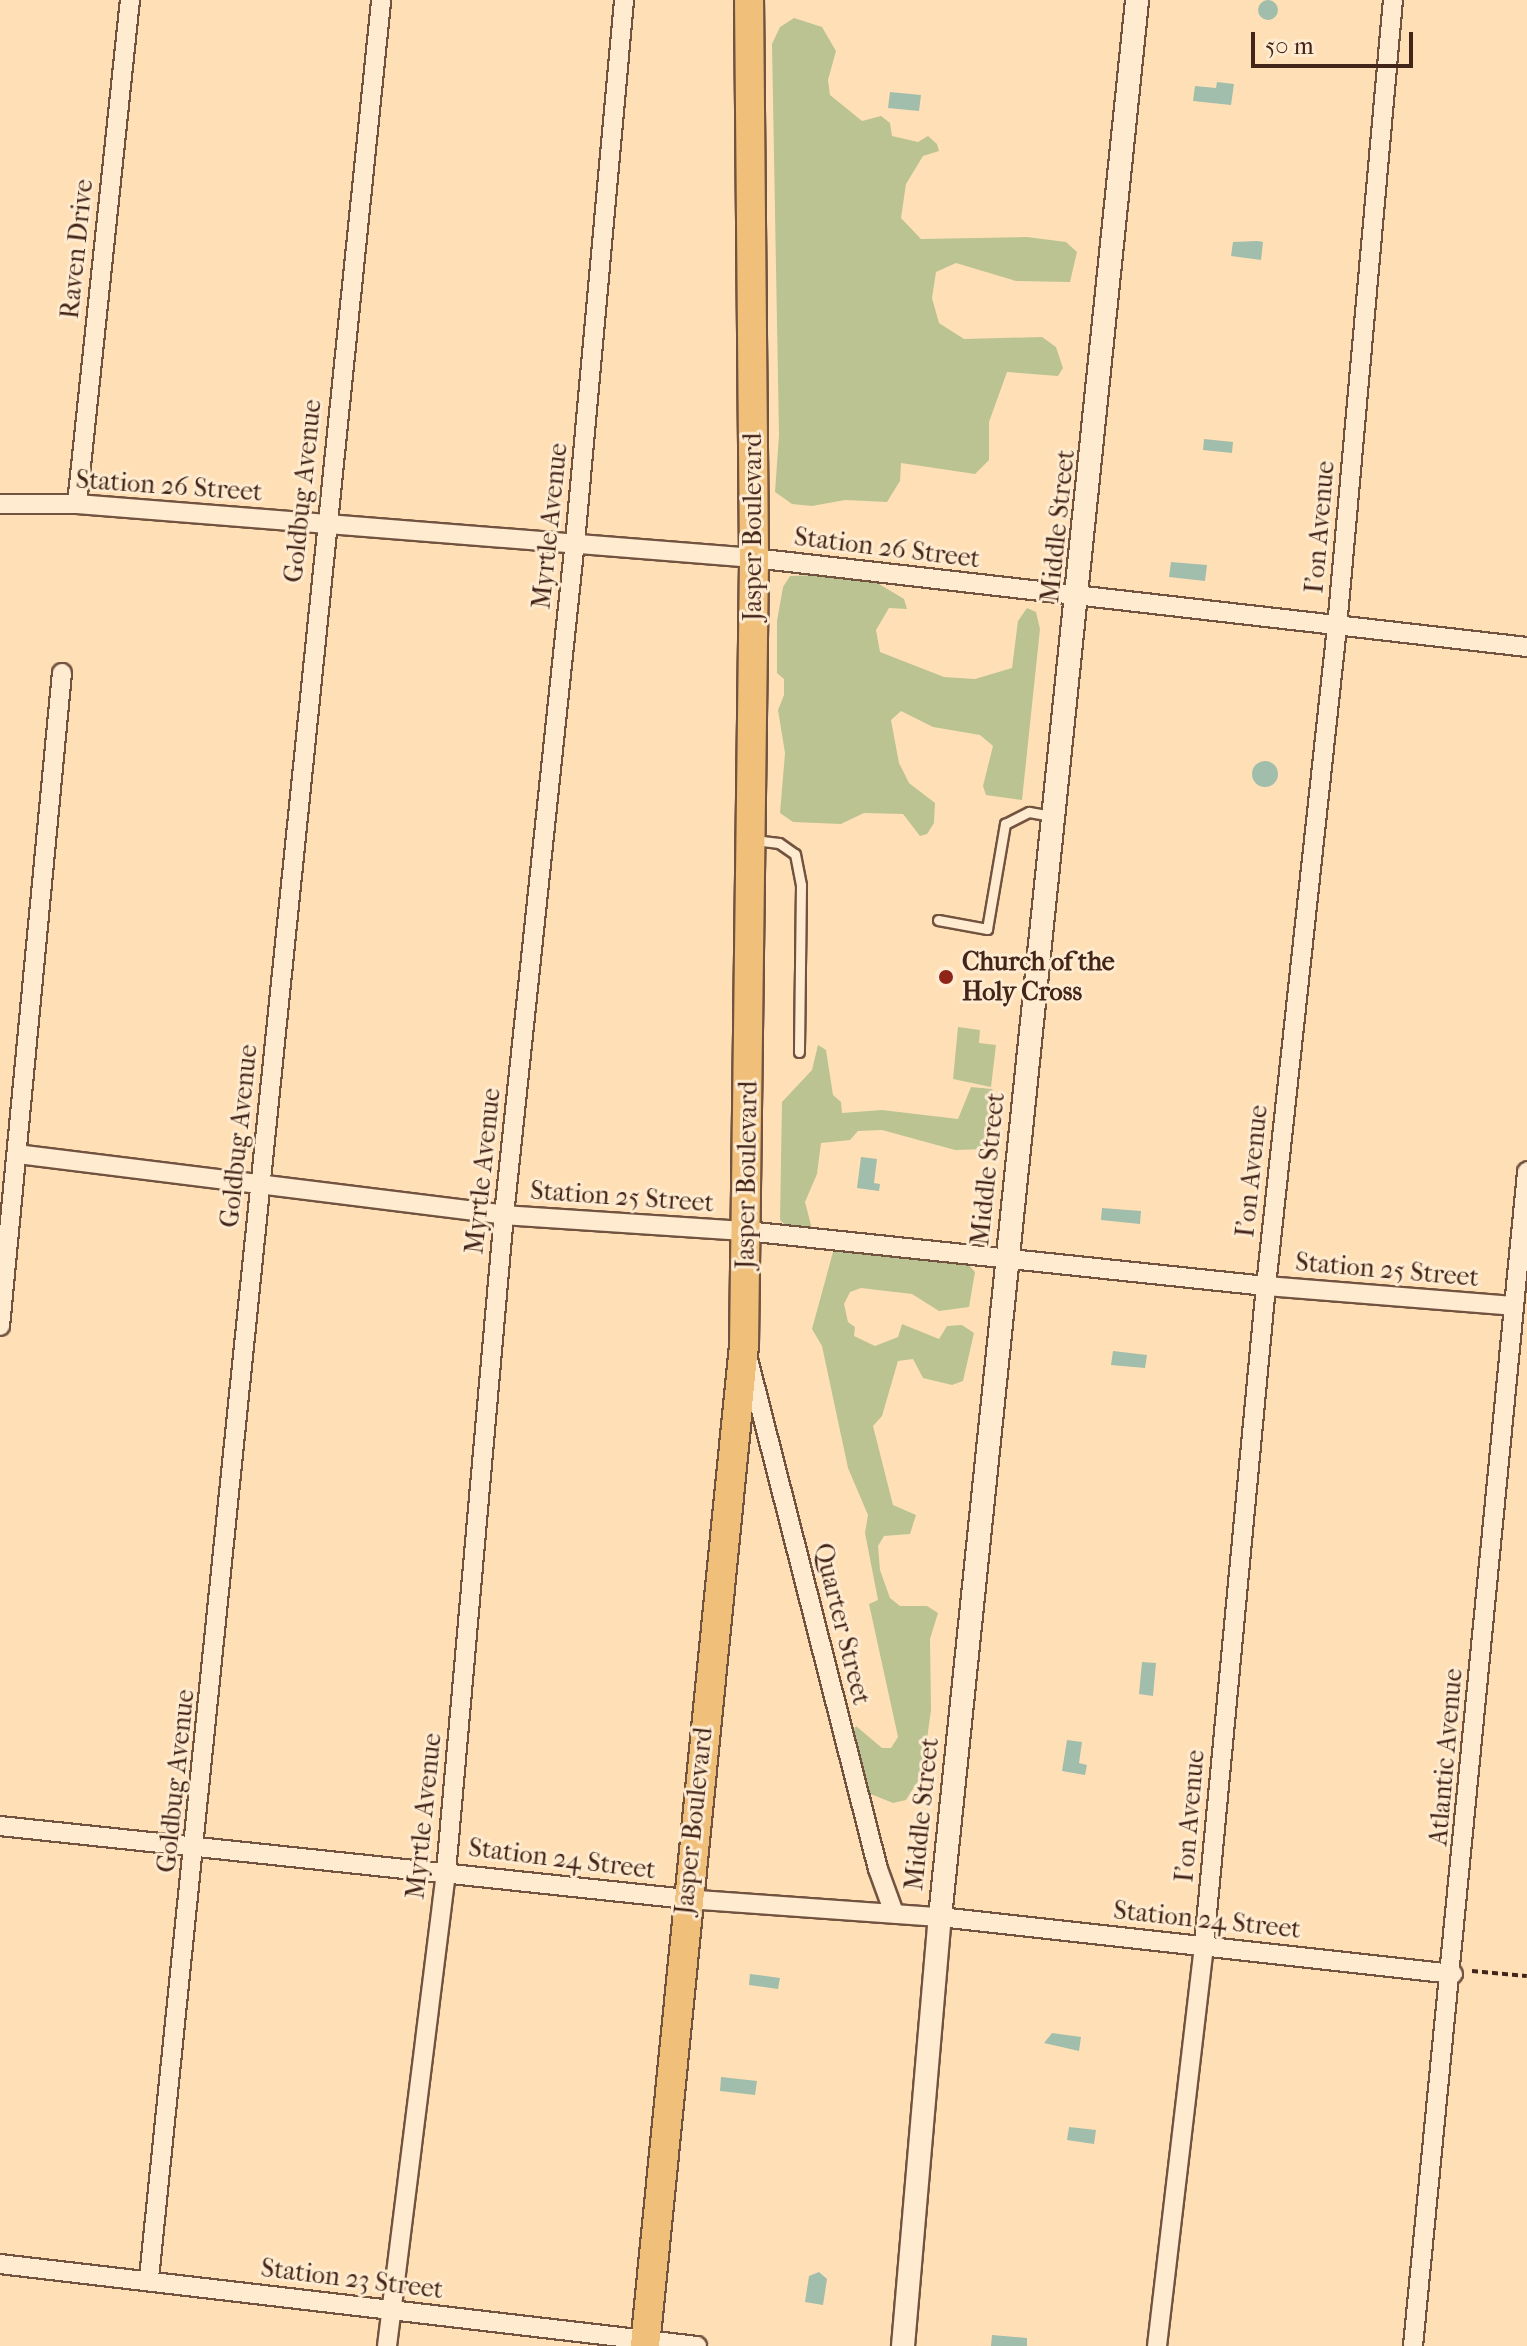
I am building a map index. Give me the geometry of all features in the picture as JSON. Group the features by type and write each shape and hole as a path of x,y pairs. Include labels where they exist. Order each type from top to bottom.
{"main road":[{"name":"Jasper Boulevard","path":"645,2343 686,1899 744,1346 754,558 749,0"}],"street":[{"name":"Raven Drive","path":"77,504 130,0"},
{"name":"Goldbug Avenue","path":"149,2278 196,1847 325,525 381,0"},
{"name":"Myrtle Avenue","path":"387,2346 446,1872 504,1215 575,545 624,0"},
{"name":"Middle Street","path":"903,2346 940,1917 1006,1259 1079,598 1137,0"},
{"name":"I'on Avenue","path":"1157,2346 1204,1945 1266,1286 1337,627 1393,0"},
{"name":"Station 26 Street","path":"0,504 77,504 754,558 1079,598 1527,647"},
{"path":"0,1326 62,673"},
{"name":"Station 25 Street","path":"17,1154 504,1215 746,1231 1266,1286 1513,1306"},
{"name":"Atlantic Avenue","path":"1413,2346 1453,1972 1527,1172"},
{"name":"Quarter Street","path":"744,1346 878,1869 894,1913"},
{"name":"Station 24 Street","path":"0,1826 686,1899 940,1917 1453,1972"},
{"name":"Station 23 Street","path":"0,2264 149,2278 391,2312 645,2343 697,2346"}],"lane":[{"path":"938,920 987,929 1005,824 1029,812 1055,817"},
{"path":"751,840 779,843 795,854 801,885 799,1052"}],"path":[{"path":"1453,1972 1527,1976"}],"green space":[{"path":"794,18 822,27 836,51 828,80 830,95 862,121 881,116 890,123 892,136 918,142 928,136 937,144 939,151 923,156 906,184 901,218 921,239 1027,237 1066,242 1077,252 1070,282 1016,281 956,263 936,272 932,298 939,323 964,339 1042,337 1056,347 1063,368 1058,376 1007,372 989,422 989,460 975,474 901,463 900,481 887,502 845,500 812,506 792,504 775,492 779,435 772,44 780,27"},
{"path":"839,574 874,581 904,599 907,609 889,608 876,630 880,652 944,677 975,679 1012,668 1018,621 1027,608 1036,612 1040,629 1022,800 986,795 983,786 993,746 980,735 933,727 901,711 891,720 899,763 909,783 935,803 934,823 927,834 920,836 903,814 864,813 841,824 793,822 780,813 785,753 778,710 784,695 784,679 777,673 777,621 783,587 790,576"},
{"path":"958,1027 980,1030 979,1043 996,1045 991,1087 953,1079"},
{"path":"818,1045 826,1050 833,1095 841,1102 842,1113 882,1110 958,1119 971,1087 992,1089 996,1096 988,1149 955,1150 882,1130 858,1131 850,1140 821,1143 817,1174 805,1202 812,1229 791,1231 780,1220 782,1102 812,1070"},
{"path":"839,1246 966,1262 975,1272 969,1307 939,1311 912,1294 861,1288 850,1292 844,1304 848,1322 855,1327 854,1336 875,1346 898,1337 902,1324 939,1339 947,1326 962,1325 974,1333 963,1381 952,1385 923,1378 913,1359 898,1361 882,1416 873,1426 893,1505 916,1515 910,1534 884,1536 878,1546 880,1570 890,1598 900,1606 927,1606 938,1613 930,1639 931,1710 922,1775 906,1800 893,1803 868,1793 851,1734 856,1726 882,1748 891,1748 898,1737 869,1604 878,1600 865,1533 868,1515 848,1468 822,1346 812,1329 833,1252"}],"shaded area":[{"path":"1268,0 1275,3 1278,10 1275,17 1268,20 1261,17 1258,10 1261,3"},
{"path":"1217,82 1234,84 1231,105 1193,101 1195,86 1216,88"},
{"path":"890,92 921,95 919,111 888,108"},
{"path":"1233,242 1263,242 1261,260 1231,256"},
{"path":"1204,439 1233,442 1232,453 1203,450"},
{"path":"1171,562 1207,565 1205,581 1169,577"},
{"path":"1265,761 1275,764 1278,774 1275,784 1265,787 1255,784 1252,774 1255,764"},
{"path":"861,1157 877,1159 874,1183 880,1184 879,1191 857,1188"},
{"path":"1102,1208 1141,1211 1140,1224 1101,1220"},
{"path":"1113,1351 1147,1355 1145,1368 1111,1365"},
{"path":"1142,1662 1156,1663 1153,1696 1139,1694"},
{"path":"1067,1740 1082,1742 1079,1763 1087,1765 1085,1775 1062,1771"},
{"path":"750,1974 780,1978 778,1989 749,1985"},
{"path":"1052,2033 1081,2037 1079,2051 1044,2043"},
{"path":"721,2077 757,2081 755,2095 720,2091"},
{"path":"1069,2127 1096,2130 1094,2144 1067,2140"},
{"path":"819,2272 827,2279 823,2305 805,2302 809,2276"},
{"path":"992,2335 1027,2338 1027,2346 991,2346"}],"place":[{"name":"Church of the Holy Cross","path":"946,977"}]}
